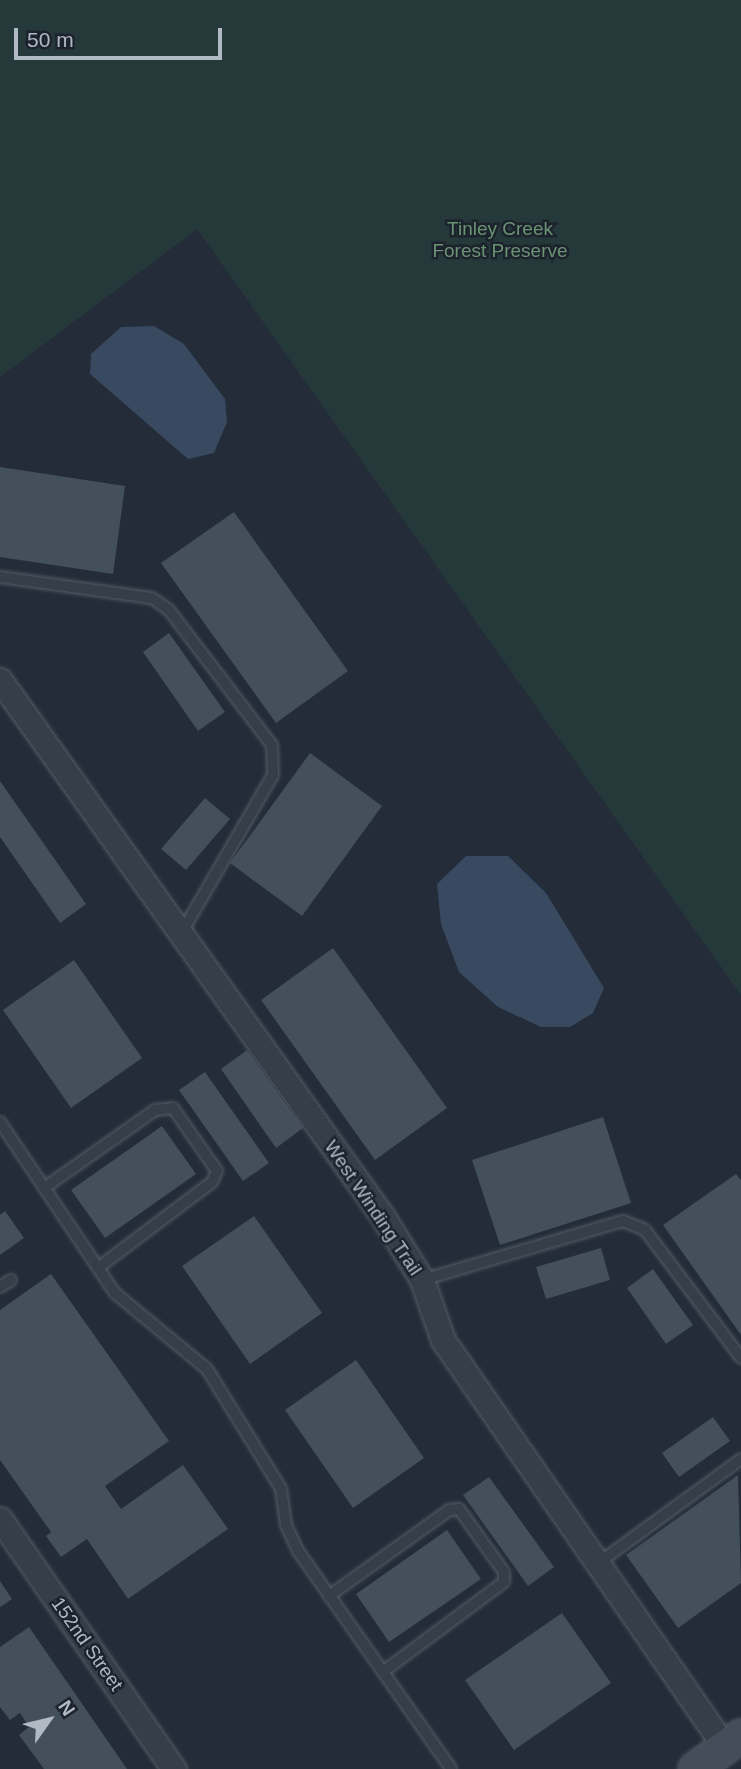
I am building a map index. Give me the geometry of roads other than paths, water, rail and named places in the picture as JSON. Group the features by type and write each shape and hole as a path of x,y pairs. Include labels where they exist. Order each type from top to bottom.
{"street":[{"name":"West Winding Trail","path":"0,680 422,1280 443,1340 595,1566 733,1742"},
{"name":"152nd Street","path":"0,1519 174,1769"},
{"path":"695,1769 733,1742"}],"lane":[{"path":"0,577 152,598 169,610 272,745 273,775 181,934"},
{"path":"44,1188 155,1110 173,1108 217,1171 212,1182 98,1268"},
{"path":"0,1122 98,1268 130,1310 207,1369 281,1489 286,1525 298,1551 452,1769"},
{"path":"422,1280 623,1221 645,1230 741,1358"},
{"path":"0,1287 11,1280"},
{"path":"595,1566 741,1459"},
{"path":"329,1596 449,1510 459,1509 482,1540 504,1572 504,1582 383,1672"}],"water":[{"path":"154,326 184,344 225,399 227,422 214,453 188,459 90,374 91,354 121,327"},
{"path":"466,856 508,856 546,893 604,988 593,1013 570,1027 541,1027 498,1007 459,972 441,924 437,884"}],"park label":[{"name":"Tinley Creek Forest Preserve","path":"500,240"}]}
